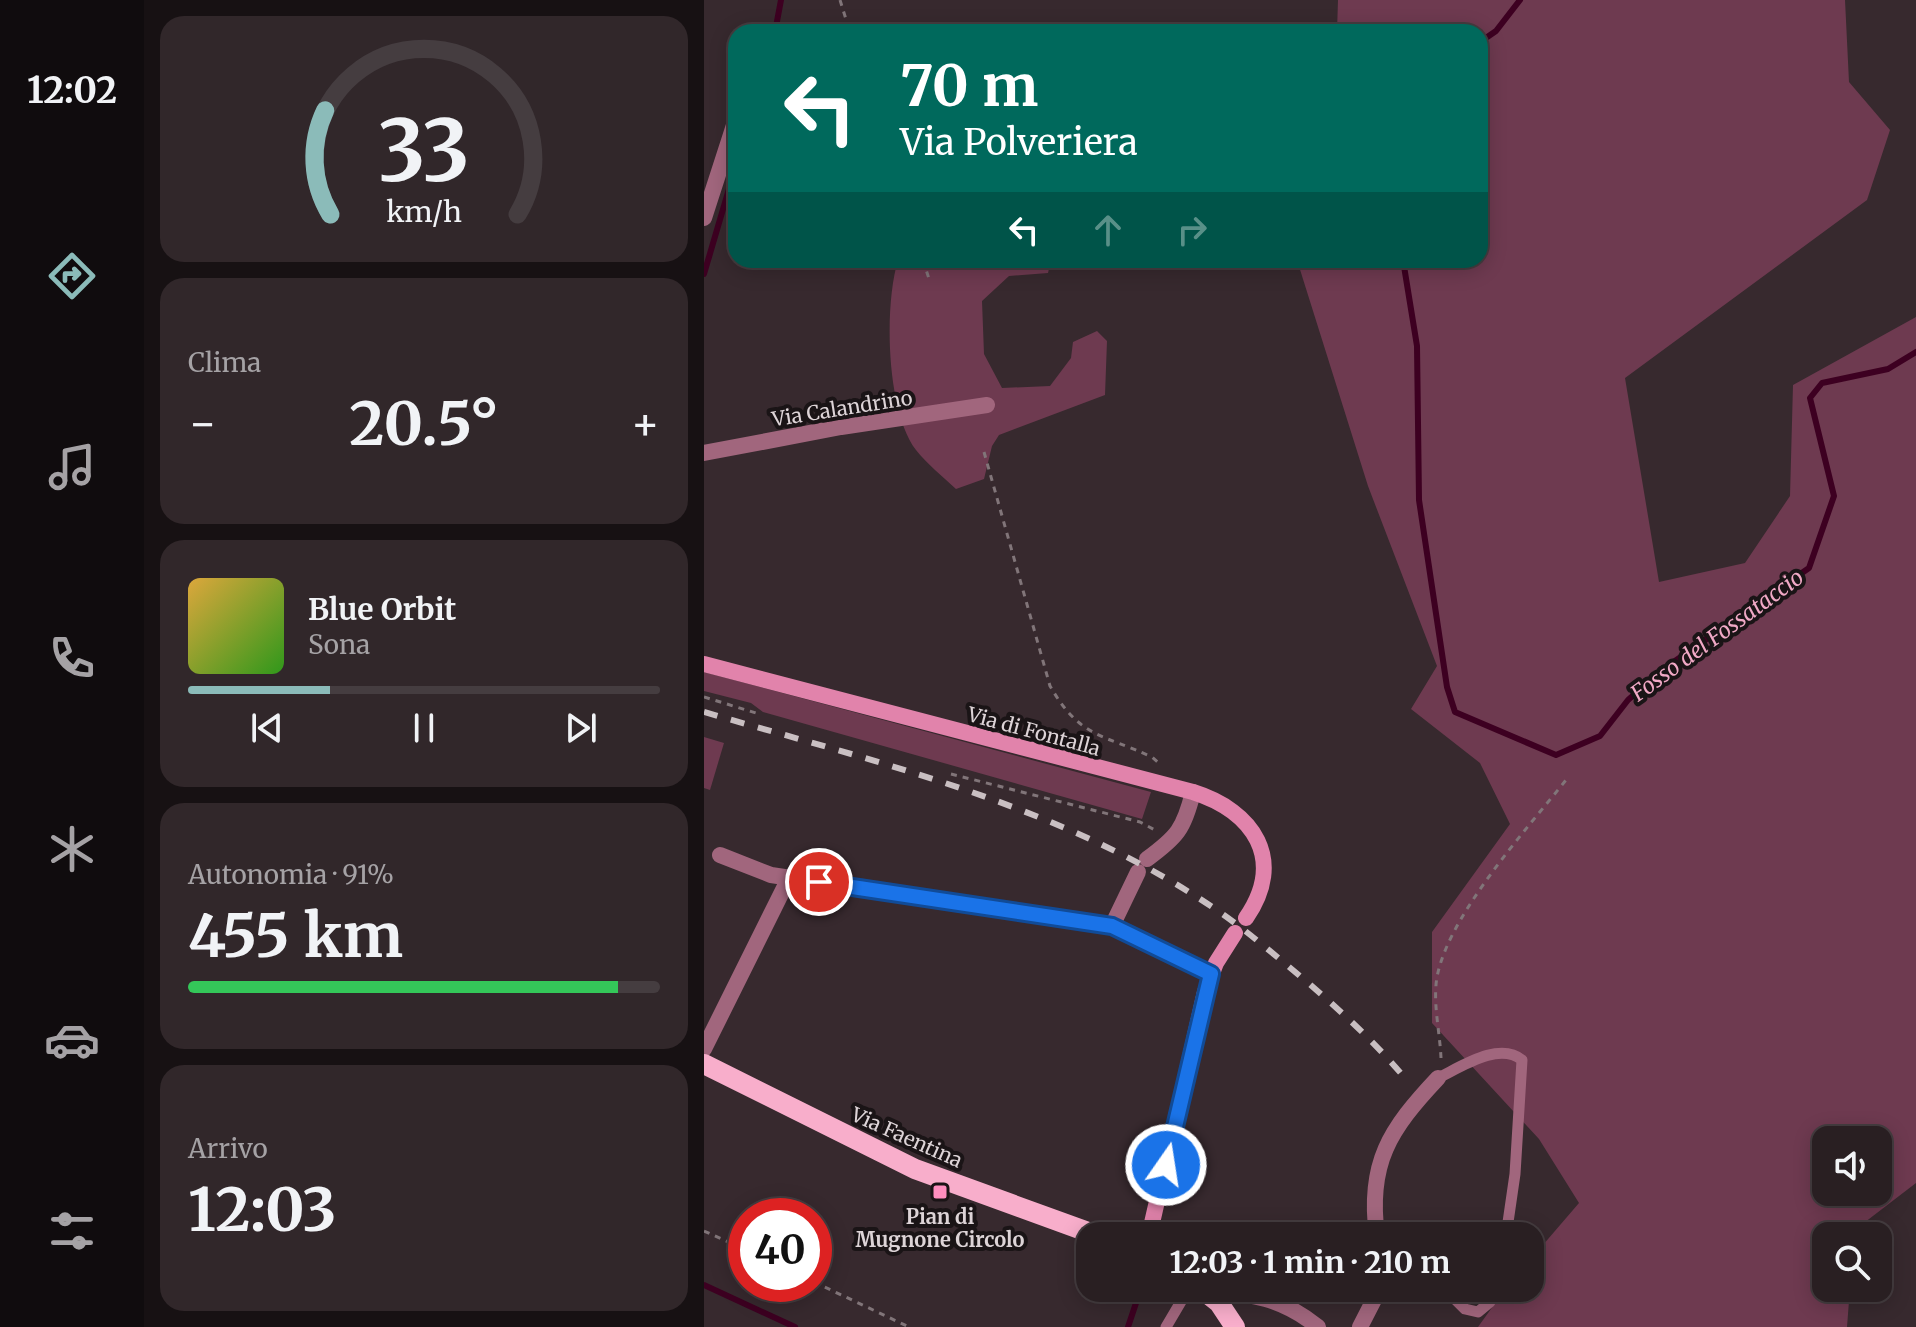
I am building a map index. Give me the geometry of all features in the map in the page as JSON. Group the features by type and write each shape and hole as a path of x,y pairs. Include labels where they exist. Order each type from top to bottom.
{"main road":[{"name":"Via Faentina","path":"704,1064 915,1169 1076,1228"},
{"path":"1214,1302 1227,1312 1235,1327"}],"street":[{"path":"704,218 728,144"},
{"name":"Via Calandrino","path":"704,453 841,427 987,405"},
{"name":"Via di Fontalla","path":"704,664 1193,792 1227,805 1240,815 1258,841 1263,874 1261,888 1246,918"},
{"path":"1112,926 1142,866 1172,841 1185,824 1193,792"},
{"path":"720,855 771,875 1112,926 1211,974"},
{"path":"704,1049 789,878"},
{"path":"1152,1222 1211,974 1235,933"},
{"path":"1376,1222 1373,1197 1377,1166 1405,1114 1438,1078"},
{"path":"1279,1302 1318,1327"},
{"path":"1360,1327 1373,1302"}],"lane":[{"path":"1438,1078 1481,1058 1503,1052 1522,1060 1515,1174 1508,1222"},
{"path":"1166,1327 1188,1302"},
{"path":"1458,1302 1465,1309 1478,1312 1490,1302"}],"path":[{"path":"840,0 848,24"},
{"path":"926,268 930,282"},
{"path":"984,452 1050,686 1064,711 1080,727 1152,757 1162,766 1167,787"},
{"path":"704,697 756,713 754,717"},
{"path":"951,774 1140,822 1172,841"},
{"path":"1438,1078 1442,1057 1436,983 1449,942 1490,877 1566,780"},
{"path":"704,1231 728,1242"},
{"path":"832,1291 909,1327"}],"shaded area":[{"path":"1338,0 1845,0 1849,82 1890,130 1867,200 1625,378 1659,582 1745,563 1790,496 1793,385 1916,317 1916,1183 1892,1201 1892,1126 1812,1126 1812,1206 1886,1206 1865,1222 1812,1222 1812,1302 1849,1302 1847,1327 1478,1327 1496,1302 1544,1302 1544,1244 1579,1203 1539,1139 1432,1023 1432,932 1510,824 1480,763 1411,709 1437,666 1368,486 1300,268 1488,268 1488,24 1337,24"},
{"path":"896,268 1049,268 1048,273 1009,276 982,301 984,354 1002,388 1050,386 1071,358 1073,342 1097,331 1107,341 1105,395 999,435 992,446 984,479 956,489 916,450 899,410 890,357"},
{"path":"704,672 1151,792 1142,819 763,712 751,703 704,691"},
{"path":"704,737 724,743 710,790 704,788"}],"waterway":[{"path":"776,24 781,0"},
{"path":"1488,36 1520,0"},
{"path":"704,274 728,192"},
{"name":"Fosso del Fossataccio","path":"1404,268 1417,346 1419,500 1447,687 1455,712 1556,755 1600,736 1628,700 1662,670 1809,568 1834,496 1810,398 1822,383 1888,369 1916,352"},
{"path":"704,1285 795,1327"},
{"name":"Fosso del Fossataccio","path":"1128,1327 1136,1302"}],"railway":[{"path":"704,712 971,792 1037,816 1162,876 1232,921 1306,981 1360,1030 1409,1083"}],"place":[{"name":"Pian di Mugnone Circolo","path":"940,1192"}],"route":[{"path":"819,882 1112,926 1211,974 1199,1012 1166,1165"}]}
